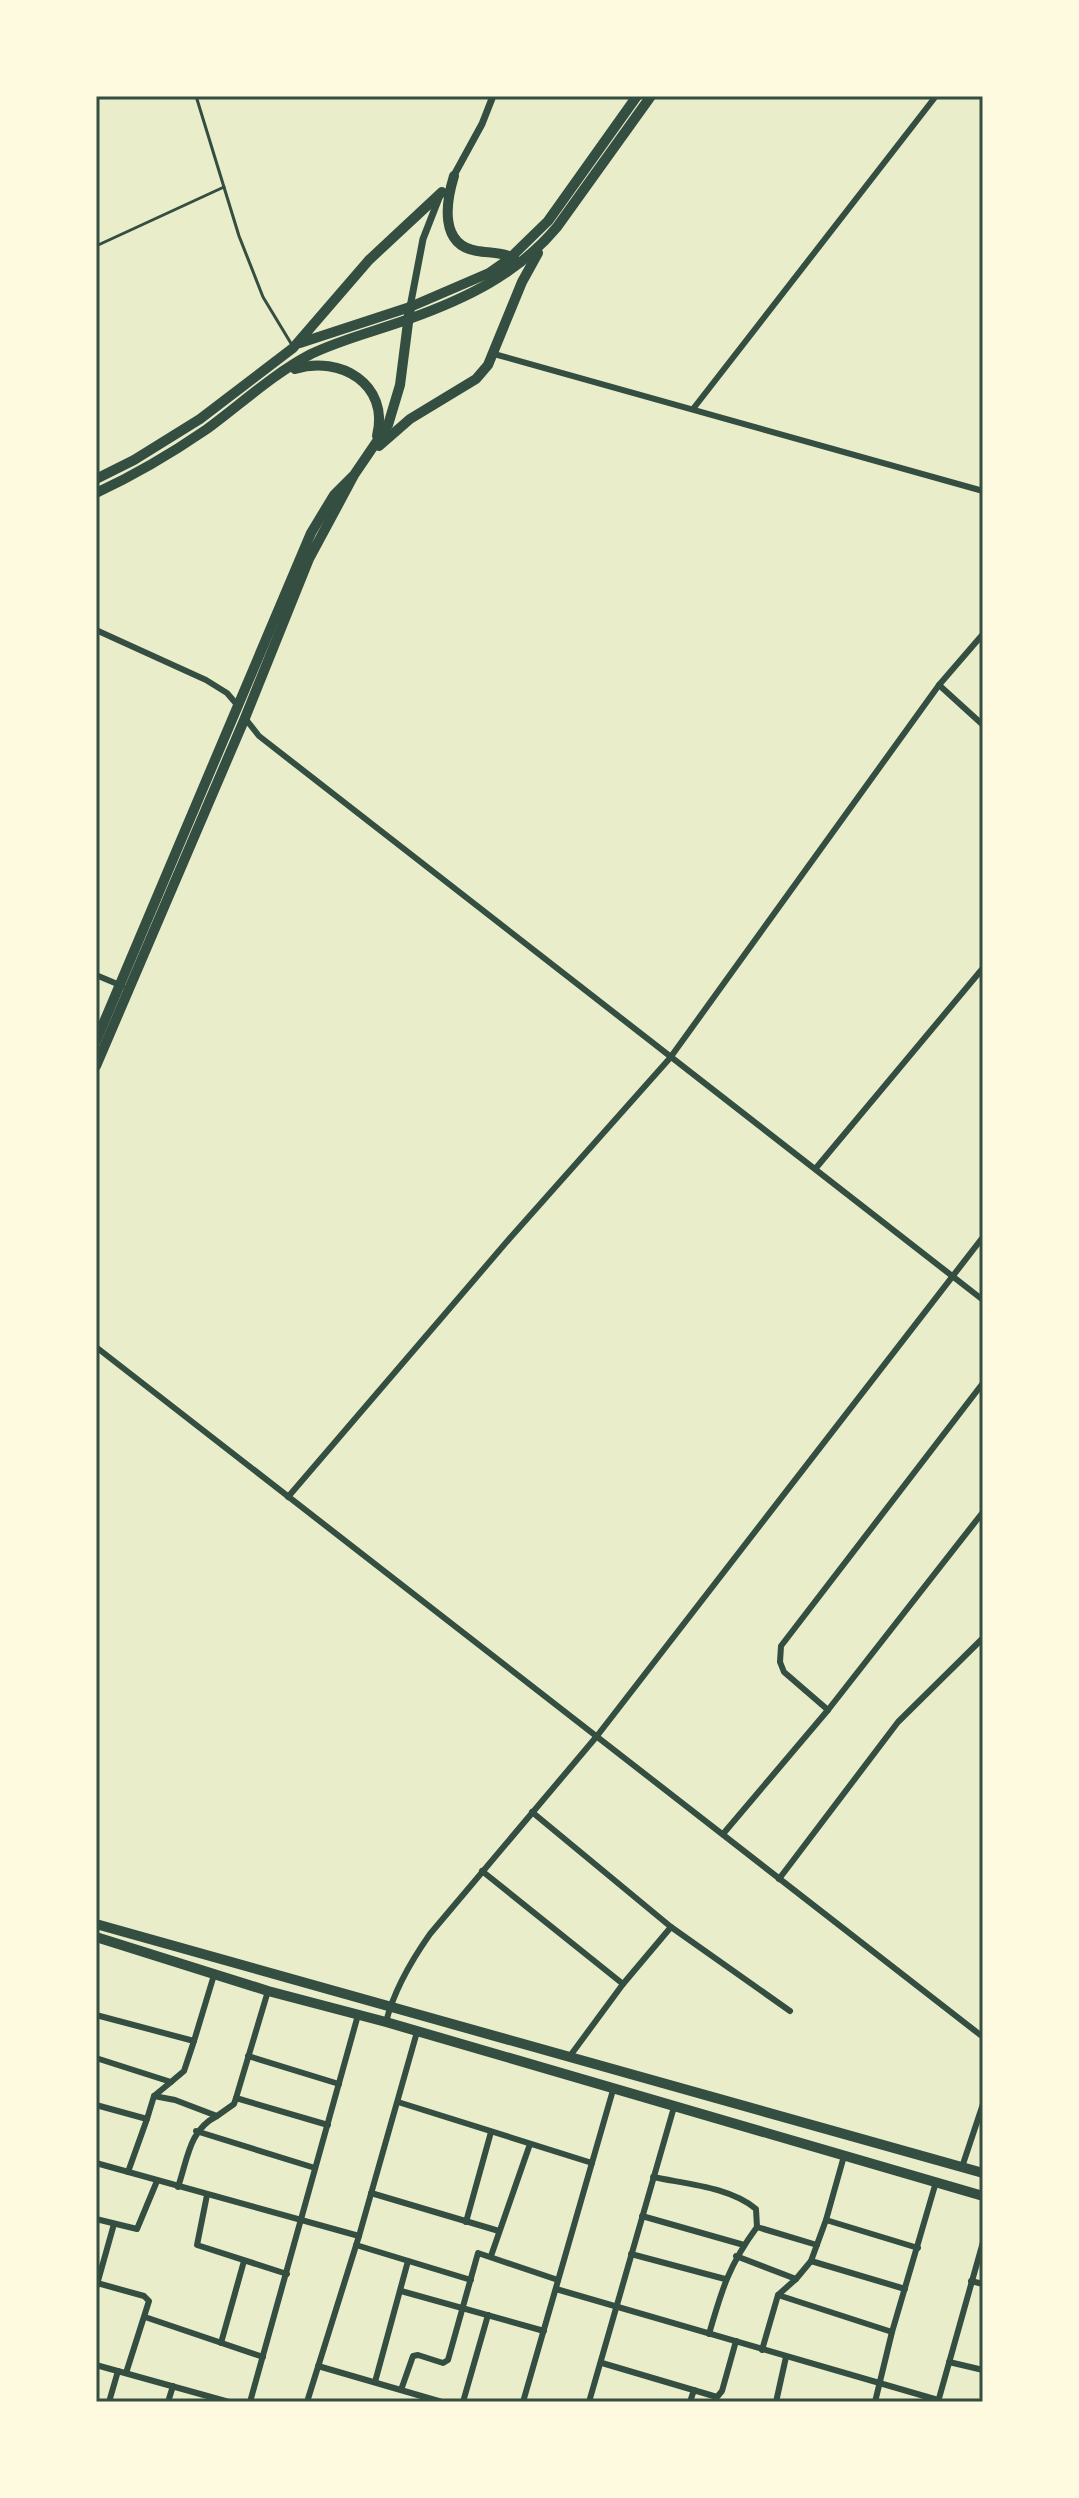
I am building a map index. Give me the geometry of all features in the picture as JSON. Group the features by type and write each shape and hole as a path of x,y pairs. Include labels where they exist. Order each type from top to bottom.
{"highway":[{"path":"296,346 410,307 516,261 637,96"},
{"path":"371,452 410,419 476,379 494,354 522,282 541,246 651,96"},
{"path":"454,176 446,211 452,234 472,251 516,261"},
{"path":"97,486 200,419 296,346 369,260 442,192"},
{"path":"97,486 143,469 206,429 281,372 311,354 409,319 476,290 541,246"},
{"path":"516,261 522,282"},
{"path":"96,1041 124,987 245,718 309,559 396,405 410,307"},
{"path":"281,372 307,365 328,364 356,376 370,391 378,409 379,430 371,452"},
{"path":"96,1066 124,987 238,704 311,533 334,495 354,475"},
{"path":"96,1924 983,2173"},
{"path":"97,1939 983,2196"}],"street":[{"path":"410,307 425,230 442,192 482,124 493,96"},
{"path":"693,409 936,96"},
{"path":"494,354 983,491"},
{"path":"96,630 219,686 270,744 983,1300"},
{"path":"288,1497 510,1238 670,1058 939,685 983,634"},
{"path":"939,685 983,725"},
{"path":"816,1168 983,968"},
{"path":"96,975 124,987"},
{"path":"386,2022 411,1960 597,1736 983,1237"},
{"path":"96,1347 983,2037"},
{"path":"828,1710 784,1672 780,1662 781,1646 983,1383"},
{"path":"723,1834 828,1710 983,1512"},
{"path":"779,1879 898,1722 983,1638"},
{"path":"532,1812 671,1927 790,2011"},
{"path":"482,1871 623,1984"},
{"path":"570,2056 623,1984 671,1927"},
{"path":"128,2172 154,2096 184,2071 214,1975"},
{"path":"178,2187 196,2131 234,2104 268,1991"},
{"path":"96,2015 194,2041"},
{"path":"250,2402 358,2015"},
{"path":"307,2402 359,2236 417,2032"},
{"path":"248,2056 339,2084"},
{"path":"96,2058 171,2082"},
{"path":"523,2402 613,2090"},
{"path":"154,2096 175,2100 217,2116"},
{"path":"236,2098 328,2125"},
{"path":"398,2102 592,2163"},
{"path":"962,2167 983,2104"},
{"path":"96,2105 147,2119"},
{"path":"591,2401 674,2107"},
{"path":"196,2131 315,2168"},
{"path":"466,2222 491,2132"},
{"path":"491,2256 530,2144"},
{"path":"762,2350 778,2295 811,2261 844,2156"},
{"path":"96,2163 359,2236"},
{"path":"653,2177 720,2192 745,2200 756,2209 757,2227 736,2256 725,2279 709,2334"},
{"path":"96,2219 137,2229 157,2181"},
{"path":"875,2402 936,2182"},
{"path":"371,2193 499,2231"},
{"path":"207,2195 197,2245 287,2274"},
{"path":"642,2216 744,2245"},
{"path":"826,2220 918,2248"},
{"path":"109,2402 149,2305 148,2298 97,2285 99,2265 114,2224"},
{"path":"757,2227 817,2245"},
{"path":"556,2289 938,2401 983,2242"},
{"path":"356,2245 471,2280"},
{"path":"401,2390 413,2356 443,2363 448,2360 478,2253 558,2280"},
{"path":"631,2254 725,2279"},
{"path":"736,2256 796,2279"},
{"path":"221,2343 244,2261"},
{"path":"375,2382 408,2261"},
{"path":"811,2261 905,2289"},
{"path":"971,2281 983,2284"},
{"path":"401,2291 544,2331"},
{"path":"778,2295 892,2332"},
{"path":"463,2402 488,2315"},
{"path":"145,2317 263,2357"},
{"path":"602,2363 714,2397 720,2395 736,2341"},
{"path":"776,2402 786,2357"},
{"path":"949,2362 983,2370"},
{"path":"96,2365 229,2402"},
{"path":"318,2366 442,2402"},
{"path":"168,2402 173,2386"},
{"path":"690,2402 694,2390"}],"lane":[{"path":"196,96 263,297 296,346"},
{"path":"96,246 224,187"}]}
